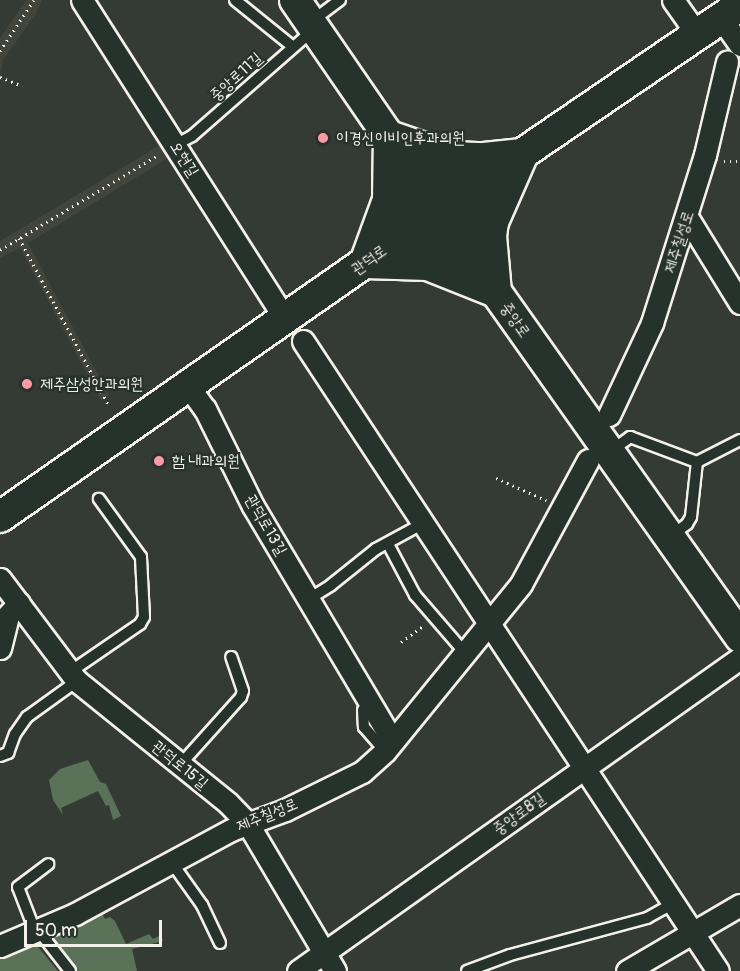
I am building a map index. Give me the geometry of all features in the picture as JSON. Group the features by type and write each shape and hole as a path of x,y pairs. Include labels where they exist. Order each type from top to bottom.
{"main road":[{"name":"관덕로","path":"0,517 188,386 294,330 365,263 719,19"},
{"name":"중앙로","path":"303,24 389,136 496,292 598,456 669,537 740,637"},
{"path":"389,136 450,157 484,158 523,153 493,222 491,236 496,292 428,265 365,263 388,200 389,136"}],"street":[{"name":"오현길","path":"82,0 294,330"},
{"path":"673,0 719,19 734,53"},
{"name":"제주칠성로","path":"609,415 652,323 687,217 734,53"},
{"path":"687,217 740,303"},
{"path":"294,330 718,971"},
{"name":"관덕로13길","path":"188,386 205,409 253,506 371,705 390,745"},
{"name":"제주칠성로","path":"0,946 75,914 231,830 356,776 390,745 520,584 562,508 598,456"},
{"name":"관덕로15길","path":"0,579 74,677 228,803 248,824 329,962"},
{"path":"0,648 8,615 19,603"},
{"name":"중앙로8길","path":"298,971 329,962 582,768 740,658"},
{"path":"627,971 740,905"}],"lane":[{"path":"235,0 303,24"},
{"name":"중앙로11길","path":"175,145 192,136 303,24 340,0"},
{"path":"598,456 630,437 697,462 740,440"},
{"path":"669,537 687,524 691,518 697,462"},
{"path":"0,756 8,753 15,734 27,717 140,624 144,617 141,557 99,499"},
{"path":"309,598 331,585 376,549 422,524"},
{"path":"388,544 406,582 432,618 465,653"},
{"path":"180,765 241,697 243,691 231,657"},
{"path":"172,863 202,904 220,943"},
{"path":"18,887 48,864"},
{"path":"10,878 18,887 37,930 70,971"},
{"path":"467,971 510,955 647,918 672,904"}],"path":[{"path":"0,51 34,0"},
{"path":"0,77 22,86"},
{"path":"0,249 175,145"},
{"path":"20,238 109,406"},
{"path":"496,478 562,508"},
{"path":"401,642 432,618"}],"shaded area":[{"path":"26,0 42,0 35,15 3,60 0,74 0,38"},
{"path":"162,144 170,157 28,243 109,395 101,400 20,248 0,258 0,241"}],"green space":[{"path":"88,760 100,782 106,784 121,816 113,820 109,805 106,806 98,791 61,808 63,815 53,800 49,780 60,769"},
{"path":"101,911 105,919 110,917 115,921 126,944 149,934 153,939 161,935 163,941 132,949 137,971 77,971 50,936"},
{"path":"30,942 38,947 58,971 0,971 0,957"}],"place":[{"name":"이경신이비인후과의원","path":"323,138"},
{"name":"제주삼성안과의원","path":"27,384"},
{"name":"함 내과의원","path":"159,461"}]}
